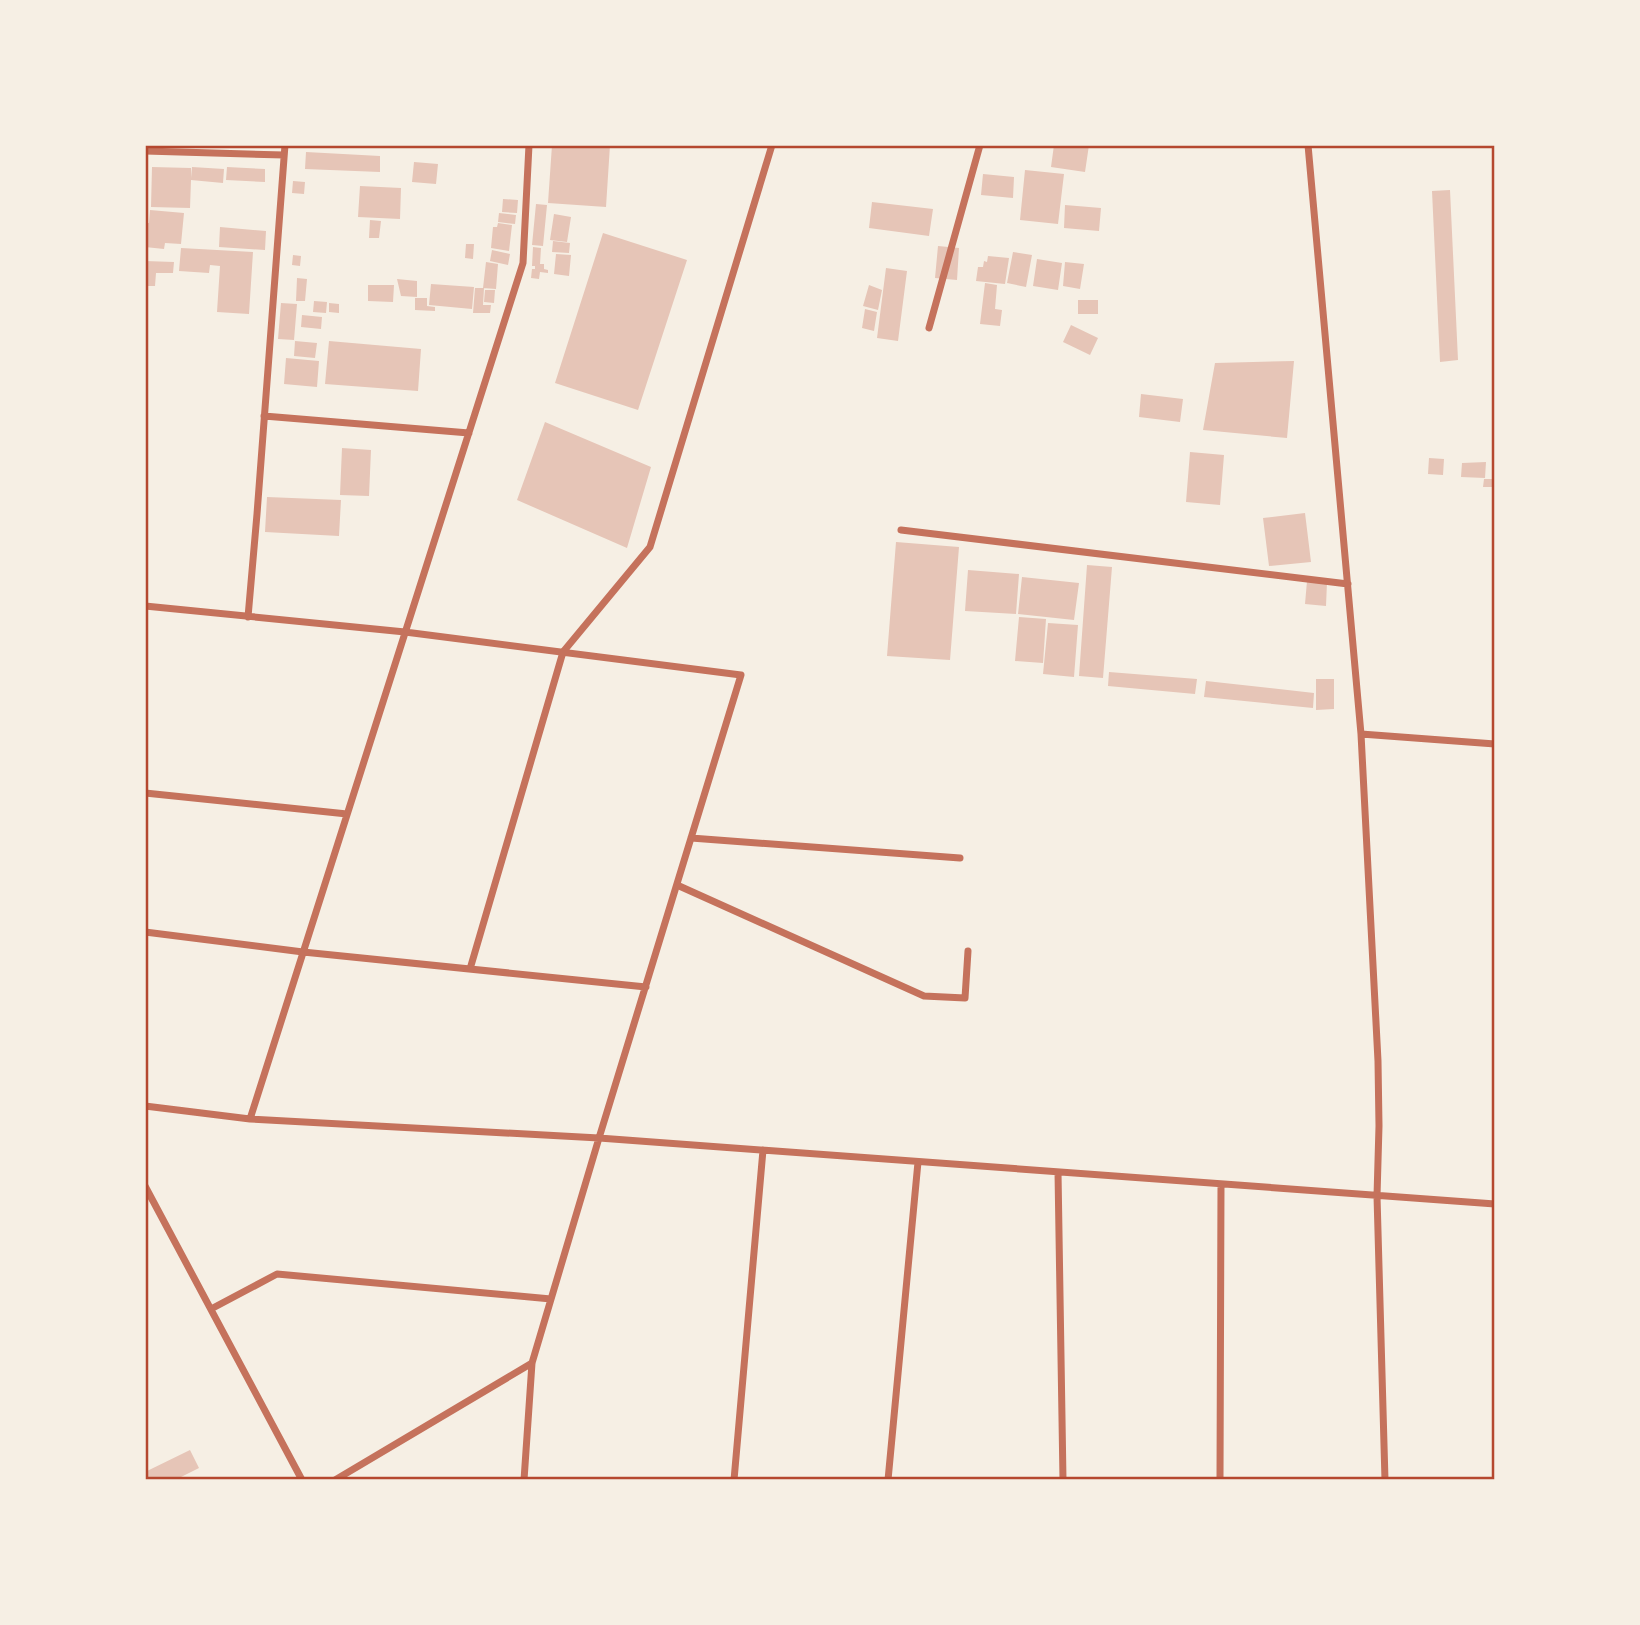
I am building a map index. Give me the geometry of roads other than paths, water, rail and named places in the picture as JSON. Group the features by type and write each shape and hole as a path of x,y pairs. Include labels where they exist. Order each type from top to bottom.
{"street":[{"path":"248,617 285,145"},
{"path":"250,1119 523,263 529,145"},
{"path":"470,969 563,652 650,547 772,145"},
{"path":"929,328 980,145"},
{"path":"1308,145 1361,734 1378,1061 1377,1196 1385,1480"},
{"path":"145,151 284,155"},
{"path":"264,416 469,433"},
{"path":"901,530 1348,584"},
{"path":"145,606 405,632 741,674 531,1363 524,1480"},
{"path":"1361,734 1495,744"},
{"path":"145,793 348,814"},
{"path":"691,838 960,858"},
{"path":"677,886 924,996 965,998 968,951"},
{"path":"145,932 303,952 646,987"},
{"path":"145,1107 250,1119 598,1138 1495,1205"},
{"path":"734,1480 762,1150"},
{"path":"888,1480 918,1162"},
{"path":"1058,1172 1063,1480"},
{"path":"1220,1480 1221,1184"},
{"path":"145,1186 302,1480"},
{"path":"211,1309 277,1274 551,1299"},
{"path":"335,1480 531,1363"}]}
